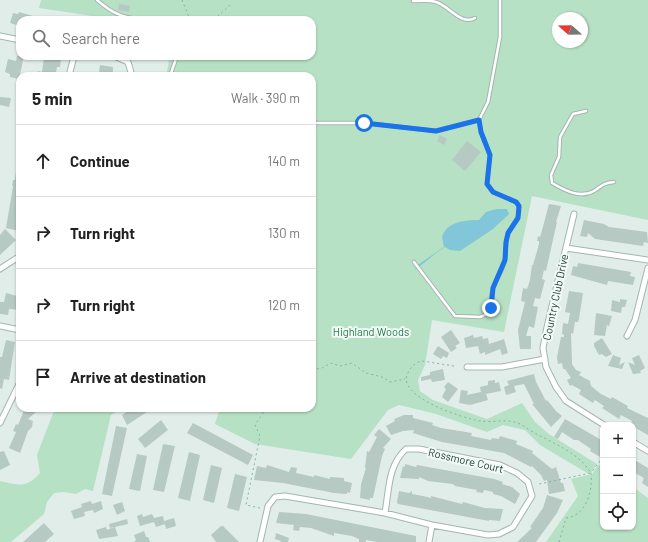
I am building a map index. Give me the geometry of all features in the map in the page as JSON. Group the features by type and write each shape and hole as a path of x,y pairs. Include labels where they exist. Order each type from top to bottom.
{"street":[{"path":"0,36 16,39"},
{"path":"70,72 73,60"},
{"path":"123,60 128,62 131,72"},
{"name":"Country Club Drive","path":"574,214 547,327 544,348 545,359 550,378 566,401 600,422"},
{"path":"566,248 648,260"},
{"path":"0,270 16,259"},
{"path":"627,336 635,320 648,268"},
{"path":"0,326 16,329"},
{"path":"467,367 502,367 545,359"},
{"path":"0,422 16,390"},
{"path":"636,444 648,451"},
{"name":"Rossmore Court","path":"260,542 268,506 275,497 286,496 385,513 432,525 494,535 507,531 513,527 525,510 532,496 528,482 517,473 500,465 419,449 406,449 398,457 393,467 385,513"},
{"path":"429,542 432,525"}],"lane":[{"path":"97,0 110,12 121,16"},
{"path":"413,0 435,1 464,19 472,20 475,18"},
{"path":"414,262 455,316 480,317 487,314 491,308 493,288 505,260 508,233 515,224 519,212 516,202 493,192 487,184 490,155 481,132 479,120 488,102 500,37 500,0"},
{"path":"171,72 175,60"},
{"path":"586,111 573,114 563,128 560,136 558,157 550,175 552,183 576,194 586,195 604,182 614,182"},
{"path":"316,123 364,123 436,131 479,120"}],"path":[{"path":"182,0 188,16"},
{"path":"218,16 230,5"},
{"path":"454,366 422,361 417,362 408,372 405,379 411,391 426,402 480,421 519,423 568,451 585,463 591,473 592,484 584,507 574,518 566,518 559,542"},
{"path":"316,369 331,363 340,366 352,363 366,373 382,377 390,382 405,379"},
{"path":"260,508 246,505 260,436 255,425 263,412"},
{"path":"539,484 591,473 602,458"}],"green space":[{"name":"Highland Woods","path":"41,0 648,0 648,220 532,196 504,332 432,320 425,365 418,380 420,391 433,400 487,419 522,403 535,422 549,434 597,464 591,473 587,473 540,445 525,430 503,425 487,432 436,414 399,405 388,410 351,459 255,444 215,424 219,412 316,412 316,72 167,72 169,60 316,60 316,16 92,16 39,8"},
{"path":"53,412 116,412 111,415 93,491 85,489 76,494 64,492 54,493 47,502 44,514 11,542 0,542 0,481 17,484 26,484 30,482 40,473 37,455"},
{"path":"598,465 600,466 600,530 636,530 636,489 648,498 648,542 546,542 578,496 571,479 592,474"}],"water":[{"path":"496,209 507,209 509,214 493,229 460,251 450,250 445,247 414,270 419,264 444,247 442,237 444,232 452,225 468,220 479,220 486,212"}],"building":[{"path":"119,4 130,6 129,12 118,10"},
{"path":"19,12 33,16 16,16 16,25 10,23 13,13 18,14"},
{"path":"8,59 16,61 23,60 21,72 16,72 16,78 10,77 10,74 5,72"},
{"path":"44,60 61,60 60,67 57,67 56,72 42,72"},
{"path":"100,65 113,67 113,72 99,72"},
{"path":"0,97 11,98 9,107 0,105"},
{"path":"440,135 447,139 444,145 437,141"},
{"path":"467,141 481,152 465,171 452,160"},
{"path":"16,172 16,230 6,228 13,180 15,180"},
{"path":"549,204 561,206 556,222 546,271 544,270 542,279 545,280 540,299 535,298 533,306 538,307 534,328 529,326 526,336 531,336 531,349 520,349 518,330 525,302 521,301 523,288 527,289 530,280 532,265 539,244 539,241 537,241 538,236 540,237"},
{"path":"584,220 604,224 609,227 647,232 648,243 644,242 643,246 595,239 588,233 587,237 580,236"},
{"path":"5,229 16,240 0,255 0,235"},
{"path":"578,263 631,272 630,276 635,277 633,285 608,281 607,285 571,275 573,266 577,267"},
{"path":"569,291 583,293 579,319 578,322 575,322 573,334 571,333 572,364 576,370 581,372 579,375 590,381 591,386 601,394 611,399 612,397 628,406 627,408 648,418 648,435 636,428 636,422 632,422 621,415 619,419 602,408 604,406 595,400 593,403 579,394 581,390 572,385 570,386 567,380 571,378 565,369 563,369 562,363 558,364 557,357 561,337 564,337 562,334 563,323 568,324 570,313 565,312"},
{"path":"6,293 16,296 16,310 9,309 8,315 0,314 0,302 4,302"},
{"path":"620,299 627,300 625,307 622,307 621,313 611,311 612,300 620,302"},
{"path":"596,313 612,316 609,326 607,325 605,336 594,335"},
{"path":"451,330 460,343 455,346 457,348 451,352 441,337"},
{"path":"473,335 474,338 482,336 483,339 488,338 489,344 504,339 508,353 502,355 500,349 485,355 485,352 480,354 478,346 466,348 464,338"},
{"path":"602,338 612,354 606,357 602,354 599,355 594,346 594,343"},
{"path":"6,340 15,342 9,380 4,379 2,389 0,388 0,357 2,357"},
{"path":"438,346 449,353 447,358 443,356 441,359 433,354"},
{"path":"613,355 621,358 619,365 625,362 622,369 608,366"},
{"path":"639,355 645,368 640,371 641,373 633,374 628,362 635,365 632,358"},
{"path":"443,369 445,380 432,382 431,379 421,381 421,377 430,375 430,372"},
{"path":"534,374 536,382 546,401 547,400 562,416 551,427 532,404 534,404 524,384 514,386 516,392 506,395 504,387 509,385 507,381"},
{"path":"495,380 495,383 499,382 501,391 486,394 488,400 470,405 459,403 461,390 468,391 467,395 481,392 480,387 488,385 488,381"},
{"path":"448,382 458,389 448,402 442,397 446,389 444,387"},
{"path":"23,412 36,412 28,419 33,421 32,427 28,431 20,453 9,448 16,432 13,431 16,424 18,425"},
{"path":"127,412 147,412 127,425 122,415"},
{"path":"404,415 413,415 413,418 433,423 432,425 441,428 472,433 471,436 491,440 492,438 499,439 500,436 517,441 516,444 533,451 532,453 552,469 556,467 565,491 549,494 547,480 544,481 541,475 532,466 531,467 504,453 442,442 413,433 414,430 403,431 391,435 386,426 395,421 394,419"},
{"path":"565,419 600,439 600,457 590,451 591,449 578,440 574,440 562,432 558,439 554,437"},
{"path":"161,420 168,430 145,448 138,439"},
{"path":"193,423 253,455 248,465 187,433"},
{"path":"116,426 127,428 112,496 102,494"},
{"path":"379,429 391,439 383,448 385,449 382,456 373,498 370,498 370,500 360,498 361,484 366,468 367,451 369,452 377,437 374,435"},
{"path":"163,444 175,446 164,492 153,490"},
{"path":"4,451 10,465 0,470 0,452"},
{"path":"189,452 200,455 190,501 178,498"},
{"path":"137,454 147,456 140,491 129,489"},
{"path":"636,461 648,468 648,487 642,483 644,478 636,474"},
{"path":"405,464 494,479 503,482 502,484 512,487 520,494 515,504 501,496 493,494 493,492 484,490 483,493 476,492 477,490 455,486 453,484 428,481 419,477 419,479 400,478 403,466 405,467"},
{"path":"211,465 222,468 214,503 203,500"},
{"path":"267,465 289,472 291,467 297,468 296,473 314,477 314,475 330,479 330,477 344,478 344,481 352,483 350,493 334,493 283,483 254,480 257,466 266,468"},
{"path":"235,474 247,477 239,511 227,508"},
{"path":"399,491 409,493 412,491 412,494 431,498 431,496 462,504 463,502 485,508 503,509 500,521 489,521 398,504"},
{"path":"547,495 563,500 557,513 536,542 517,542 532,528 530,527 543,508"},
{"path":"91,501 92,504 101,501 103,509 94,513 93,510 84,512 85,516 74,519 71,511 82,507 81,504"},
{"path":"122,502 125,511 117,515 113,505"},
{"path":"279,512 306,514 416,536 416,542 377,542 366,540 366,542 359,542 359,539 352,536 334,533 334,536 311,528 300,527 299,531 293,530 294,525 276,523"},
{"path":"142,514 143,517 152,514 154,518 163,516 164,521 174,518 176,526 166,529 165,524 156,527 154,522 140,526 137,516"},
{"path":"127,519 128,524 115,527 118,536 99,539 96,530 106,527 107,530 114,527 110,528 109,524"},
{"path":"44,523 54,534 45,542 23,542"},
{"path":"223,526 239,542 216,542 211,535"},
{"path":"144,531 150,542 134,542 136,540 134,535"},
{"path":"276,533 289,538 288,542 280,542 281,541 275,539"}],"route":[{"path":"364,123 436,131 479,120 481,132 490,155 487,184 493,192 499,196 512,199 519,206 518,218 508,233 505,260 502,271 493,288 491,308"}]}
